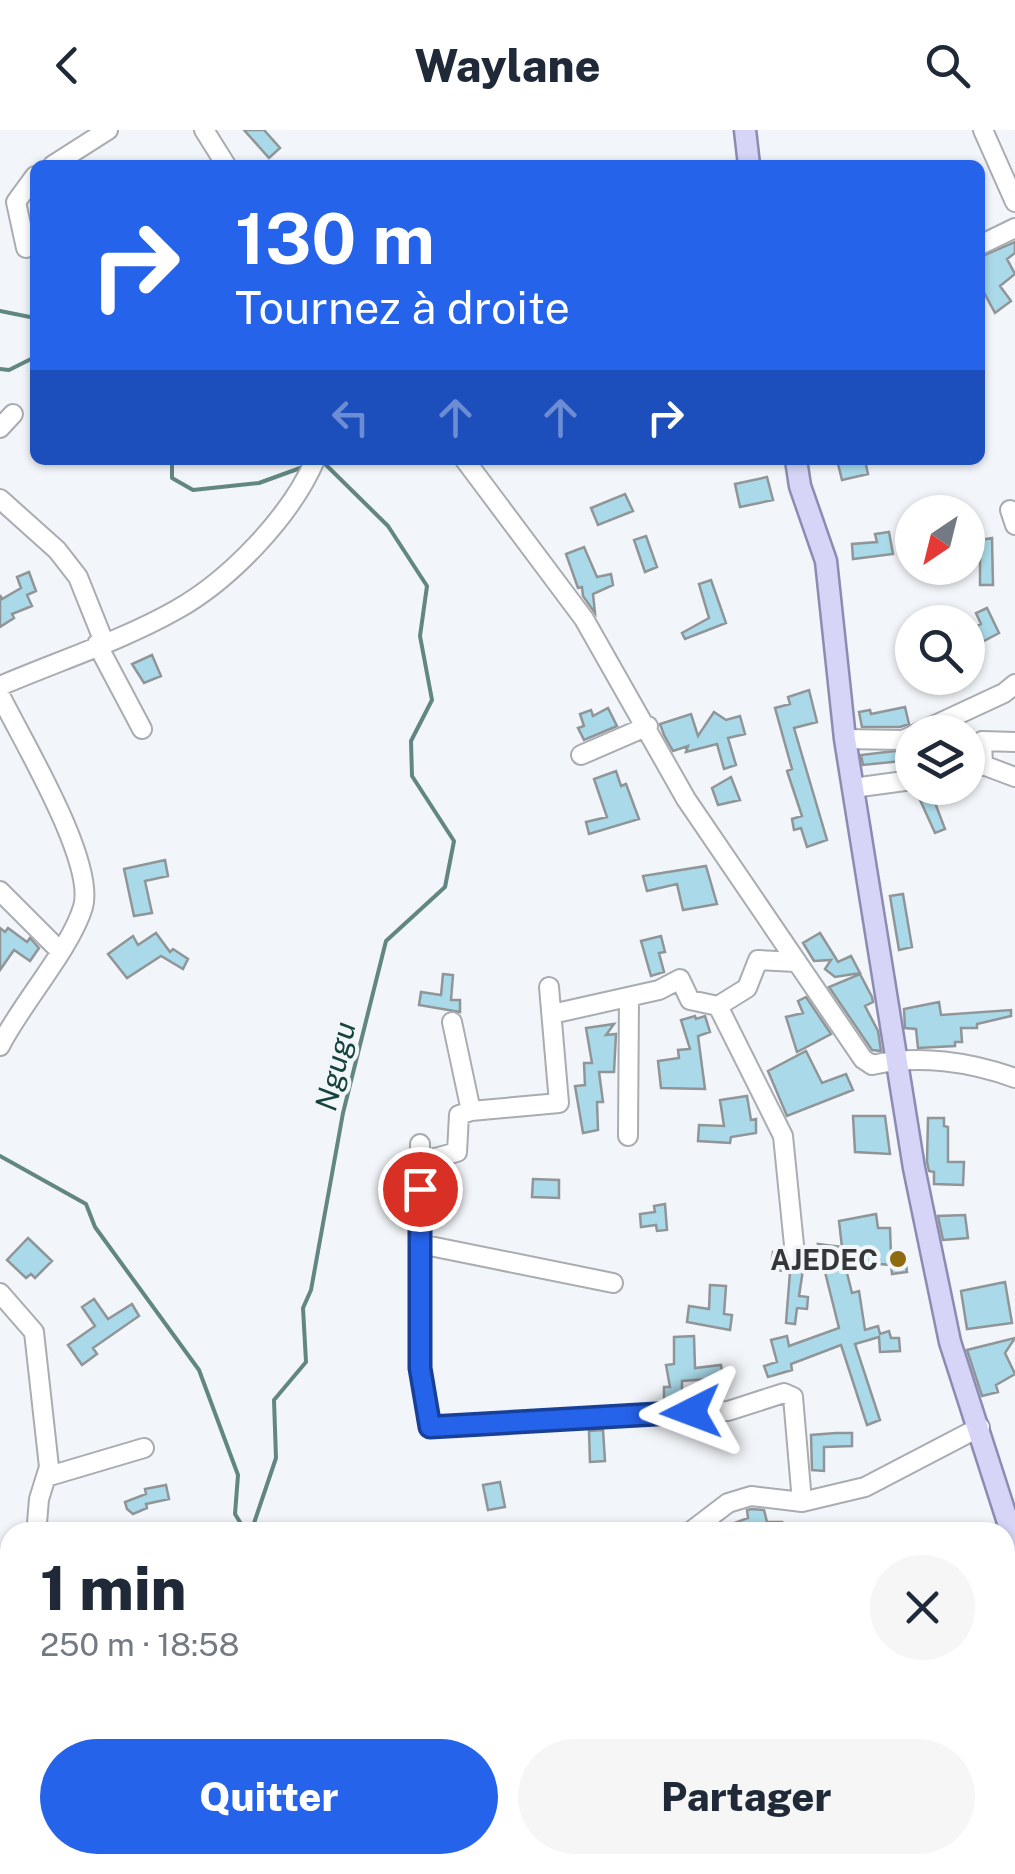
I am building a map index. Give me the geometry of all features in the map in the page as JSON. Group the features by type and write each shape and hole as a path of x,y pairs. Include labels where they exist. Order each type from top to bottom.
{"main road":[{"path":"745,130 748,160"},
{"path":"797,465 800,486 826,561 844,739 896,1059 950,1342 1008,1522"}],"street":[{"path":"60,160 108,130"},
{"path":"204,130 223,160"},
{"path":"983,130 1015,202"},
{"path":"26,248 16,202 30,183"},
{"path":"985,242 1015,228"},
{"path":"0,428 14,414"},
{"path":"0,686 177,610 236,564 299,493 313,465"},
{"path":"470,465 584,620 648,726 686,799 862,1059 872,1064 896,1059 980,1066 1015,1078"},
{"path":"0,498 57,550 78,576 101,643 142,729"},
{"path":"844,739 903,740 1004,694 1015,684"},
{"path":"0,695 77,850 86,880 83,908 1,1041"},
{"path":"582,755 648,726"},
{"path":"985,741 1015,742"},
{"path":"985,770 1015,777"},
{"path":"853,788 895,782"},
{"path":"0,890 59,950"},
{"path":"552,1014 659,990 680,979 690,1000 718,1006 747,988 758,960 795,962"},
{"path":"549,987 559,1103 459,1115 457,1152 420,1153 420,1368 430,1427 728,1410 784,1393 792,1396 802,1502"},
{"path":"628,1136 629,997"},
{"path":"718,1006 782,1136 795,1255"},
{"path":"452,1022 471,1111"},
{"path":"420,1244 612,1282"},
{"path":"0,1293 34,1332 49,1467 37,1522"},
{"path":"703,1522 728,1503 751,1496 802,1502 866,1488 980,1427"},
{"path":"46,1477 144,1448"}],"building":[{"path":"244,130 264,130 280,148 269,158"},
{"path":"1015,242 1015,253 1007,259 1015,274 1000,286 1011,301 995,313 985,294 985,255"},
{"path":"838,465 866,465 868,474 842,480"},
{"path":"767,477 773,500 740,507 735,484"},
{"path":"625,494 633,511 598,525 591,508"},
{"path":"889,532 893,554 853,559 852,544 877,542 875,534"},
{"path":"646,536 657,567 645,572 634,540"},
{"path":"992,538 993,585 985,585 985,539"},
{"path":"584,547 597,577 611,574 613,585 593,594 595,613 583,596 582,587 578,588 566,554"},
{"path":"29,572 36,591 27,595 32,606 12,614 14,618 0,627 0,595 2,599 21,588 17,577"},
{"path":"711,580 726,623 685,639 682,633 709,618 699,584"},
{"path":"985,609 999,633 985,640"},
{"path":"152,655 161,676 144,683 132,664"},
{"path":"809,690 817,722 794,728 827,840 807,847 801,828 794,830 792,819 802,816 787,771 792,769 775,708 790,704 788,697"},
{"path":"905,707 907,715 895,715 895,727 862,727 859,712 870,710 871,714"},
{"path":"608,708 617,726 584,740 578,728 584,726 580,714 591,710 593,716"},
{"path":"714,712 726,720 740,716 745,734 728,738 736,765 724,769 717,744 686,752 688,746 673,751 660,724 691,714 698,736"},
{"path":"895,751 895,762 863,765 861,755"},
{"path":"616,771 621,786 626,784 639,819 589,834 586,822 607,817 594,779"},
{"path":"731,777 740,800 718,805 712,788"},
{"path":"922,805 936,805 945,829 935,833"},
{"path":"165,860 168,876 145,881 152,913 134,916 124,869"},
{"path":"706,866 717,904 683,910 677,884 647,891 643,876"},
{"path":"903,894 912,947 899,950 890,896"},
{"path":"0,928 5,932 8,928 27,942 30,938 39,948 30,961 14,950 0,970"},
{"path":"156,933 170,952 173,949 188,959 183,969 161,956 127,978 108,954 133,936 138,945"},
{"path":"820,933 838,962 851,956 860,973 835,977 825,969 831,960 814,961 803,943"},
{"path":"661,936 665,952 659,953 664,972 651,976 641,941"},
{"path":"443,974 453,975 451,1000 460,1000 460,1012 419,1005 421,992 441,995"},
{"path":"860,974 872,997 873,1002 865,1006 878,1031 881,1051 872,1050 829,987"},
{"path":"806,997 831,1034 797,1052 786,1017 803,1013 798,1001"},
{"path":"939,1002 941,1015 1011,1010 1011,1016 977,1024 977,1028 961,1028 962,1042 955,1042 955,1046 918,1048 916,1029 905,1028 904,1009"},
{"path":"705,1016 710,1032 698,1036 705,1089 661,1088 658,1061 679,1058 678,1050 690,1049 681,1020"},
{"path":"614,1024 606,1035 616,1034 614,1072 599,1072 603,1102 597,1102 598,1130 583,1133 575,1086 585,1085 584,1063 592,1063 586,1028"},
{"path":"806,1051 822,1083 846,1074 853,1090 787,1116 768,1071"},
{"path":"747,1096 751,1120 756,1119 756,1133 731,1137 730,1143 698,1141 699,1125 724,1126 720,1100"},
{"path":"853,1116 885,1116 890,1154 855,1152"},
{"path":"928,1118 944,1118 944,1126 948,1127 948,1162 964,1162 963,1185 934,1184 934,1172 929,1171 927,1162"},
{"path":"533,1179 559,1180 559,1198 532,1197"},
{"path":"665,1204 667,1230 657,1231 656,1225 641,1227 640,1214 655,1212 654,1206"},
{"path":"876,1214 878,1228 890,1228 891,1255 905,1254 907,1272 892,1274 891,1265 844,1261 852,1293 859,1291 865,1330 878,1326 880,1334 889,1331 891,1338 899,1338 900,1351 880,1352 879,1337 855,1344 880,1420 867,1425 841,1345 791,1364 792,1370 768,1377 764,1366 777,1362 771,1340 787,1336 789,1346 839,1328 818,1244 842,1247 839,1221"},
{"path":"965,1215 968,1238 943,1240 938,1216"},
{"path":"28,1238 52,1261 35,1278 31,1274 26,1278 7,1260"},
{"path":"773,1252 782,1253 791,1267 804,1263 799,1296 808,1297 807,1309 797,1308 795,1324 786,1323 790,1272 770,1269"},
{"path":"1005,1282 1012,1323 967,1329 961,1291"},
{"path":"710,1285 726,1286 724,1314 732,1315 730,1330 687,1322 689,1306 709,1309"},
{"path":"94,1299 108,1319 132,1304 139,1316 93,1348 97,1354 82,1365 68,1345 95,1326 82,1307"},
{"path":"694,1336 695,1368 721,1365 723,1378 682,1381 682,1400 664,1400 664,1387 670,1387 666,1365 674,1364 674,1337"},
{"path":"1015,1338 1005,1353 1015,1374 996,1385 998,1392 982,1396 967,1350"},
{"path":"603,1430 605,1461 590,1462 589,1431"},
{"path":"852,1433 852,1446 824,1447 824,1471 812,1470 811,1435"},
{"path":"500,1482 505,1507 488,1510 483,1485"},
{"path":"166,1485 169,1499 146,1504 147,1508 133,1514 127,1509 125,1502 146,1494 145,1489"},
{"path":"747,1510 764,1510 767,1522 737,1522 748,1518"}],"waterway":[{"path":"0,311 30,317"},
{"name":"Ngugu","path":"0,369 9,370 30,360"},
{"name":"Ngugu","path":"172,465 172,478 193,490 259,483 303,467"},
{"name":"Ngugu","path":"254,1522 276,1458 274,1400 306,1362 303,1308 311,1290 343,1113 386,941 445,887 454,841 412,776 411,741 432,700 420,636 427,586 388,526 326,465"},
{"path":"0,1156 86,1204 95,1227 199,1370 238,1475 235,1514 240,1522"}],"place":[{"name":"AJEDEC","path":"898,1259"}],"route":[{"path":"420,1189 420,1368 430,1427 691,1412"}]}
